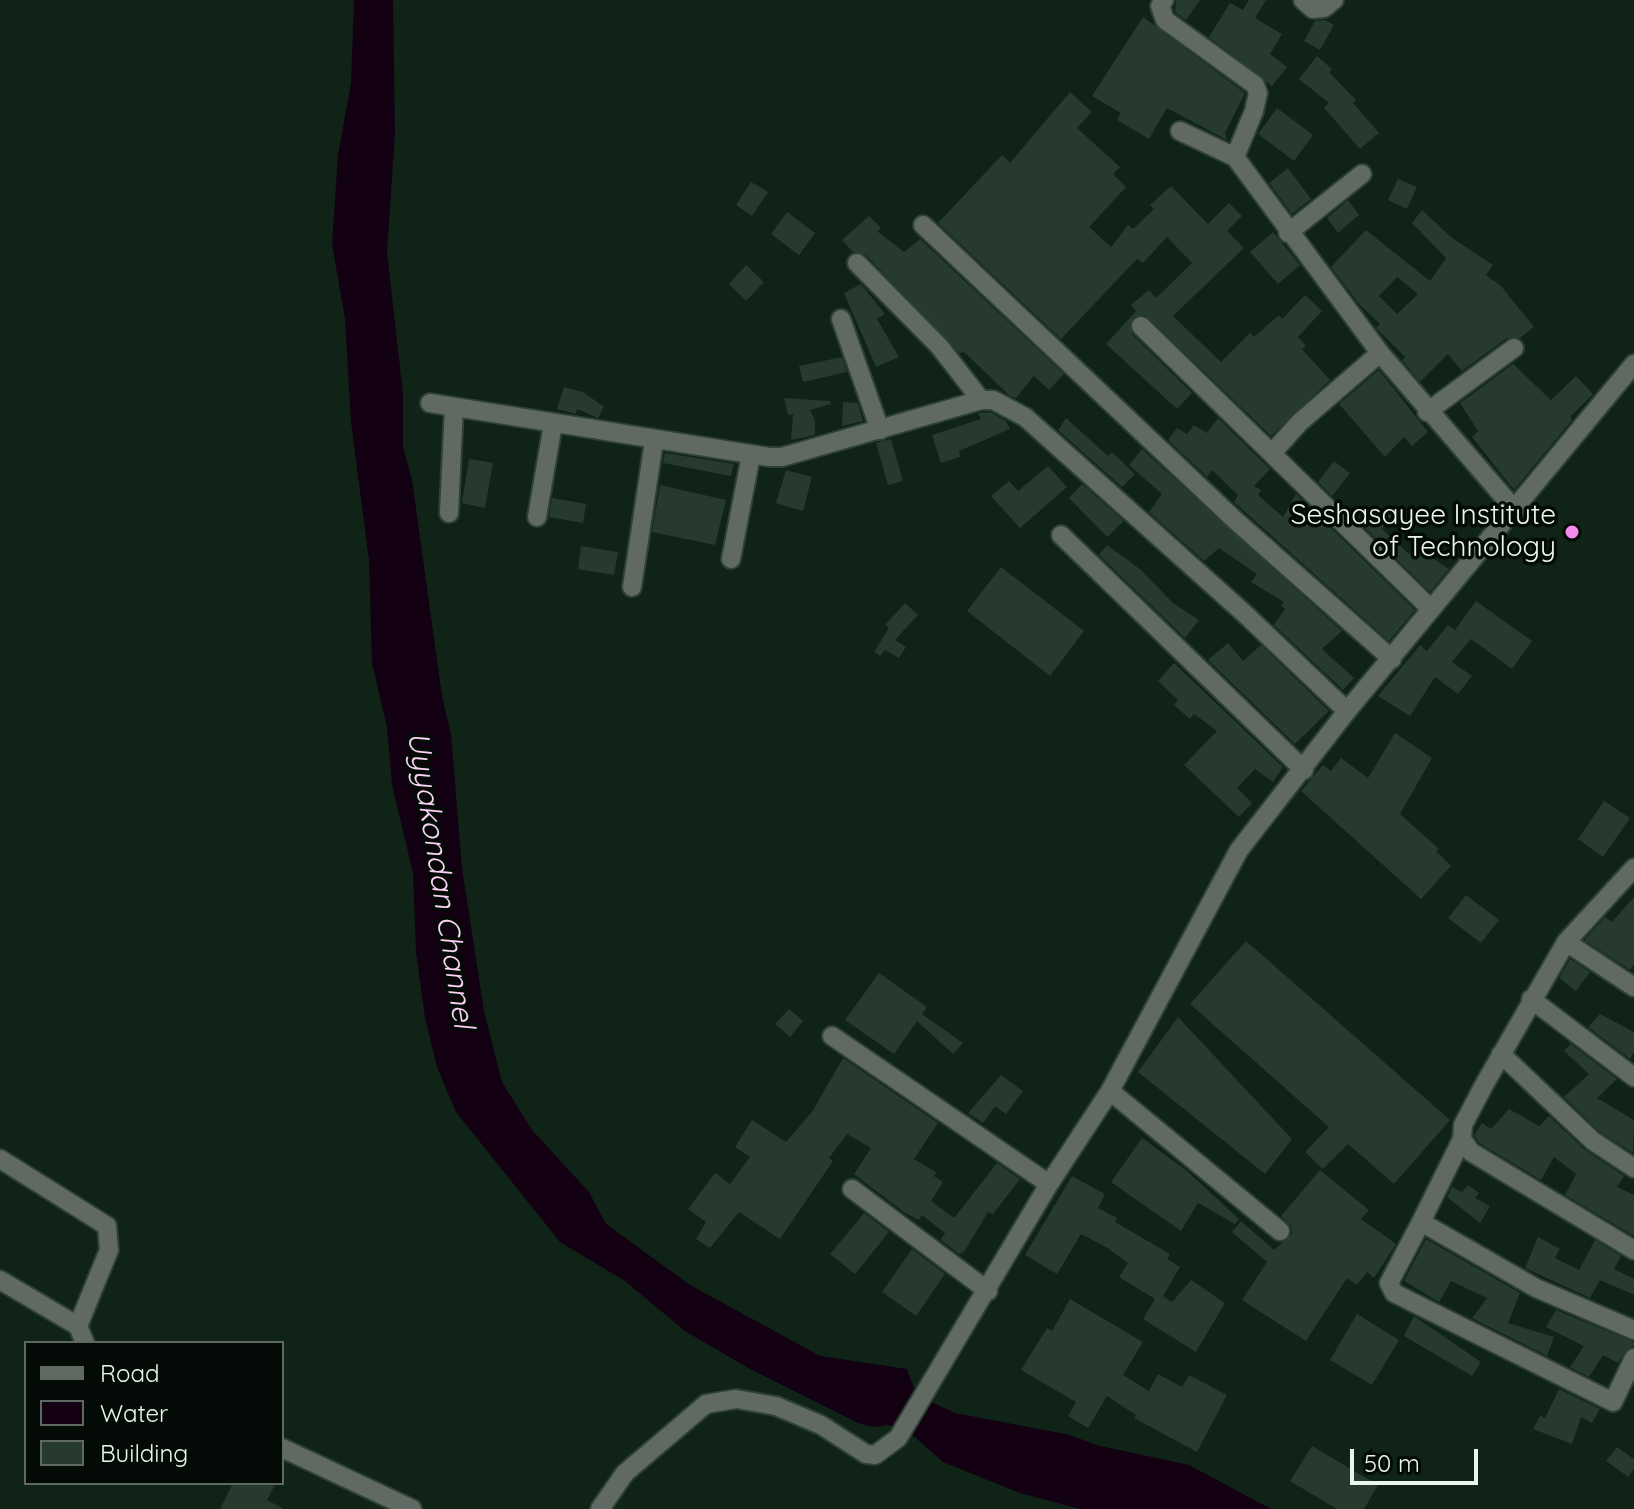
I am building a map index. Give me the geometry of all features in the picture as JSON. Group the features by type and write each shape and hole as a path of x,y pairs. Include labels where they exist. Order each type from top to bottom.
{"street":[{"path":"1164,0 1160,6 1165,20 1255,85 1258,93 1254,111 1235,157"},
{"path":"1303,0 1313,9 1324,8 1334,0"},
{"path":"1180,131 1235,157 1288,233 1380,353 1427,412 1515,510"},
{"path":"1288,233 1362,174"},
{"path":"923,225 1236,521 1392,659"},
{"path":"857,263 939,346 981,400"},
{"path":"841,319 880,430"},
{"path":"1141,326 1431,609"},
{"path":"1427,412 1514,348"},
{"path":"1272,453 1300,422 1380,353"},
{"path":"600,1509 625,1473 706,1404 736,1399 776,1406 809,1419 875,1455 898,1438 1049,1184 1110,1091 1239,850 1347,711 1634,364"},
{"path":"430,403 654,441 782,457 981,400 1008,406 1025,417 1245,614 1347,711"},
{"path":"449,513 454,407"},
{"path":"537,517 553,424"},
{"path":"632,587 654,441"},
{"path":"731,559 751,455"},
{"path":"1061,535 1304,770"},
{"path":"1630,880 1566,942 1531,999 1463,1125 1462,1139 1389,1283 1394,1293 1613,1402 1634,1358"},
{"path":"1566,942 1634,987"},
{"path":"1531,999 1634,1077"},
{"path":"832,1036 1049,1184"},
{"path":"1501,1054 1593,1141 1634,1168"},
{"path":"1110,1091 1280,1231"},
{"path":"1462,1139 1471,1152 1634,1250"},
{"path":"0,1159 107,1226 109,1250 81,1334 0,1280"},
{"path":"852,1189 988,1291"},
{"path":"1421,1222 1536,1288 1634,1330"},
{"path":"284,1449 412,1509"}],"water":[{"name":"Uyyakondan Channel","path":"354,0 393,0 395,133 387,252 403,394 403,447 412,480 442,696 451,734 462,868 484,1011 502,1082 532,1130 589,1192 606,1224 690,1285 820,1356 907,1369 913,1386 929,1401 955,1413 1070,1435 1096,1445 1189,1465 1271,1509 1080,1509 1020,1493 943,1462 909,1432 888,1425 873,1427 858,1423 750,1369 685,1331 625,1281 560,1242 456,1112 437,1067 425,1018 416,952 413,873 392,785 387,727 372,663 369,560 351,422 345,319 332,244 338,155 351,83"}],"building":[{"path":"1176,0 1200,0 1186,20 1175,12"},
{"path":"1249,0 1266,0 1255,18 1282,34 1270,54 1287,67 1272,86 1209,37 1230,3 1243,10"},
{"path":"1143,17 1245,93 1225,133 1227,140 1167,108 1149,139 1117,120 1121,113 1092,96"},
{"path":"1325,20 1334,25 1320,50 1304,41 1315,21"},
{"path":"1317,56 1332,69 1329,72 1356,100 1353,103 1379,133 1360,149 1324,108 1329,103 1299,79"},
{"path":"1070,92 1092,112 1077,128 1120,167 1113,174 1126,187 1089,227 1111,247 1128,225 1133,229 1154,209 1150,205 1171,186 1208,224 1229,203 1242,216 1227,231 1244,248 1173,316 1221,362 1250,333 1254,337 1279,315 1282,319 1305,295 1322,311 1298,337 1306,346 1302,349 1330,380 1271,436 1145,315 1132,318 1132,334 1192,393 1177,409 1106,344 1136,311 1131,305 1149,290 1156,298 1192,263 1167,237 1143,263 1137,259 1061,339 938,223 1002,155 1010,163"},
{"path":"1277,108 1313,135 1294,161 1258,134"},
{"path":"1288,168 1311,199 1292,214 1269,183"},
{"path":"1398,179 1417,187 1407,209 1388,200"},
{"path":"751,182 768,192 752,216 736,205"},
{"path":"1348,200 1359,215 1338,233 1327,218"},
{"path":"1422,210 1452,238 1493,265 1486,275 1501,286 1534,327 1520,338 1507,338 1462,371 1448,354 1420,382 1402,360 1405,357 1376,328 1380,324 1359,304 1331,267 1366,230 1430,281 1446,258 1412,223","holes":["1397,277 1418,294 1397,314 1379,296"]},
{"path":"787,212 815,233 799,255 771,234"},
{"path":"869,216 881,228 877,231 904,252 920,239 1064,374 1049,390 1034,376 1016,398 1010,396 964,352 959,353 866,255 853,252 842,240"},
{"path":"1273,232 1300,265 1278,284 1250,252"},
{"path":"746,265 764,282 746,301 729,284"},
{"path":"861,284 885,314 877,319 899,357 876,367 844,293"},
{"path":"842,357 847,372 803,382 799,366"},
{"path":"1513,364 1551,400 1576,376 1593,394 1570,417 1572,420 1514,490 1472,437 1478,431 1460,403"},
{"path":"1379,370 1428,432 1412,446 1404,437 1385,457 1339,404"},
{"path":"564,387 583,392 604,407 598,418 577,409 576,414 557,409"},
{"path":"784,398 830,401 831,404 810,410 815,420 815,435 791,440 793,414 788,415"},
{"path":"843,402 858,403 863,421 842,426"},
{"path":"990,412 1006,421 1010,429 959,451 960,457 941,463 932,435 981,419 978,413"},
{"path":"1066,418 1108,456 1112,452 1135,474 1122,487 1058,430"},
{"path":"1218,418 1270,469 1254,486 1261,490 1258,495 1283,517 1296,494 1415,610 1389,641 1234,502 1238,495 1212,470 1207,477 1168,440 1177,428 1187,434 1194,425 1207,433"},
{"path":"891,439 903,481 888,485 876,443"},
{"path":"1142,449 1342,631 1322,649 1354,678 1343,690 1274,625 1285,609 1281,606 1284,602 1251,582 1257,574 1219,548 1204,561 1149,512 1162,494 1129,465"},
{"path":"665,453 734,464 731,476 663,463"},
{"path":"469,459 493,463 485,508 462,503"},
{"path":"1334,461 1350,473 1332,496 1318,482"},
{"path":"1048,466 1067,487 1020,528 991,496 1009,481 1018,491"},
{"path":"786,470 812,477 803,511 776,503"},
{"path":"1082,484 1124,521 1107,537 1069,498"},
{"path":"660,485 726,500 715,545 652,532"},
{"path":"552,498 586,504 583,523 549,517"},
{"path":"1379,505 1392,515 1382,529 1409,554 1414,546 1449,569 1430,592 1363,526"},
{"path":"1107,545 1141,570 1173,603 1199,620 1185,638 1099,555"},
{"path":"581,546 618,552 614,575 578,569"},
{"path":"1001,567 1084,631 1050,676 967,611"},
{"path":"1476,601 1532,641 1512,669 1471,639 1452,662 1472,676 1458,694 1435,677 1410,716 1378,696 1420,645 1427,651 1448,625 1455,630"},
{"path":"905,603 918,615 895,640 906,647 899,658 885,650 880,656 874,652 889,628 885,625"},
{"path":"1228,643 1243,661 1261,645 1329,711 1295,744 1208,660"},
{"path":"1174,663 1283,767 1273,782 1255,769 1237,788 1252,803 1239,817 1184,765 1217,731 1194,714 1190,719 1174,705 1178,700 1158,681"},
{"path":"1395,733 1432,758 1400,814 1439,849 1436,851 1451,866 1421,899 1301,791 1323,765 1331,771 1341,758 1368,778"},
{"path":"1604,801 1630,818 1603,857 1578,839"},
{"path":"1466,895 1499,920 1481,943 1448,918"},
{"path":"1634,897 1634,964 1630,970 1584,940 1605,917 1612,922"},
{"path":"1246,941 1450,1120 1394,1184 1348,1144 1323,1169 1305,1152 1329,1127 1190,1004"},
{"path":"1570,959 1590,972 1576,991 1559,978"},
{"path":"879,973 927,1007 922,1014 963,1043 953,1054 917,1021 894,1054 845,1020"},
{"path":"789,1009 803,1021 790,1037 775,1024"},
{"path":"1600,1014 1634,1032 1634,1052 1630,1059 1588,1027"},
{"path":"1178,1017 1292,1139 1265,1174 1138,1072"},
{"path":"1571,1044 1617,1079 1597,1098 1634,1120 1633,1153 1600,1132 1564,1097 1589,1074 1564,1051"},
{"path":"843,1058 938,1123 914,1159 936,1172 934,1176 943,1182 931,1201 954,1218 997,1163 1020,1179 993,1214 988,1212 964,1252 959,1254 941,1240 945,1233 922,1215 919,1220 905,1213 854,1174 871,1148 847,1134 829,1158 833,1161 780,1239 739,1212 710,1248 696,1239 706,1222 688,1209 715,1173 730,1184 750,1157 735,1147 752,1120 786,1142 812,1112"},
{"path":"1001,1075 1023,1091 1006,1114 995,1106 983,1123 968,1113"},
{"path":"1509,1109 1539,1126 1549,1116 1585,1150 1624,1176 1617,1187 1634,1195 1634,1236 1565,1195 1576,1174 1554,1157 1541,1180 1479,1143 1474,1135 1482,1123 1491,1129"},
{"path":"1142,1138 1186,1170 1239,1219 1235,1224 1198,1203 1181,1231 1111,1182"},
{"path":"1320,1170 1369,1210 1361,1219 1396,1244 1374,1278 1367,1272 1357,1285 1347,1278 1306,1341 1242,1300 1267,1262 1232,1232 1241,1221 1274,1250 1292,1234 1291,1226 1281,1216"},
{"path":"1072,1176 1105,1194 1098,1208 1117,1218 1115,1222 1170,1254 1167,1259 1180,1267 1163,1296 1172,1302 1191,1280 1225,1303 1196,1352 1143,1319 1155,1299 1119,1277 1128,1263 1106,1247 1081,1234 1057,1274 1025,1255"},
{"path":"1468,1185 1479,1193 1475,1198 1490,1206 1480,1223 1447,1197 1452,1187 1462,1192"},
{"path":"864,1213 889,1232 855,1274 830,1254"},
{"path":"1538,1237 1560,1249 1555,1258 1579,1270 1595,1240 1621,1256 1614,1269 1634,1279 1634,1295 1600,1280 1590,1298 1525,1268"},
{"path":"1426,1239 1520,1293 1508,1323 1554,1337 1547,1356 1472,1318 1487,1298 1451,1281 1439,1302 1404,1281"},
{"path":"912,1249 945,1274 916,1316 882,1292"},
{"path":"1070,1299 1143,1342 1123,1375 1149,1391 1158,1374 1182,1387 1189,1375 1227,1395 1197,1452 1134,1418 1136,1415 1107,1396 1088,1428 1068,1416 1076,1402 1021,1370 1047,1328 1052,1331"},
{"path":"1556,1310 1634,1342 1634,1346 1627,1349 1618,1363 1603,1355 1589,1377 1570,1367 1584,1346 1546,1327"},
{"path":"1357,1314 1399,1340 1372,1385 1330,1360"},
{"path":"1414,1316 1481,1362 1472,1376 1404,1336"},
{"path":"1559,1389 1600,1409 1592,1423 1581,1417 1572,1444 1533,1429 1540,1416 1545,1418"},
{"path":"1312,1446 1378,1485 1364,1509 1337,1509 1290,1481"},
{"path":"1617,1447 1634,1459 1634,1469 1628,1477 1606,1461"},
{"path":"232,1485 275,1485 267,1500 284,1509 220,1509"}],"place":[{"name":"Seshasayee Institute of Technology","path":"1572,532"}]}
